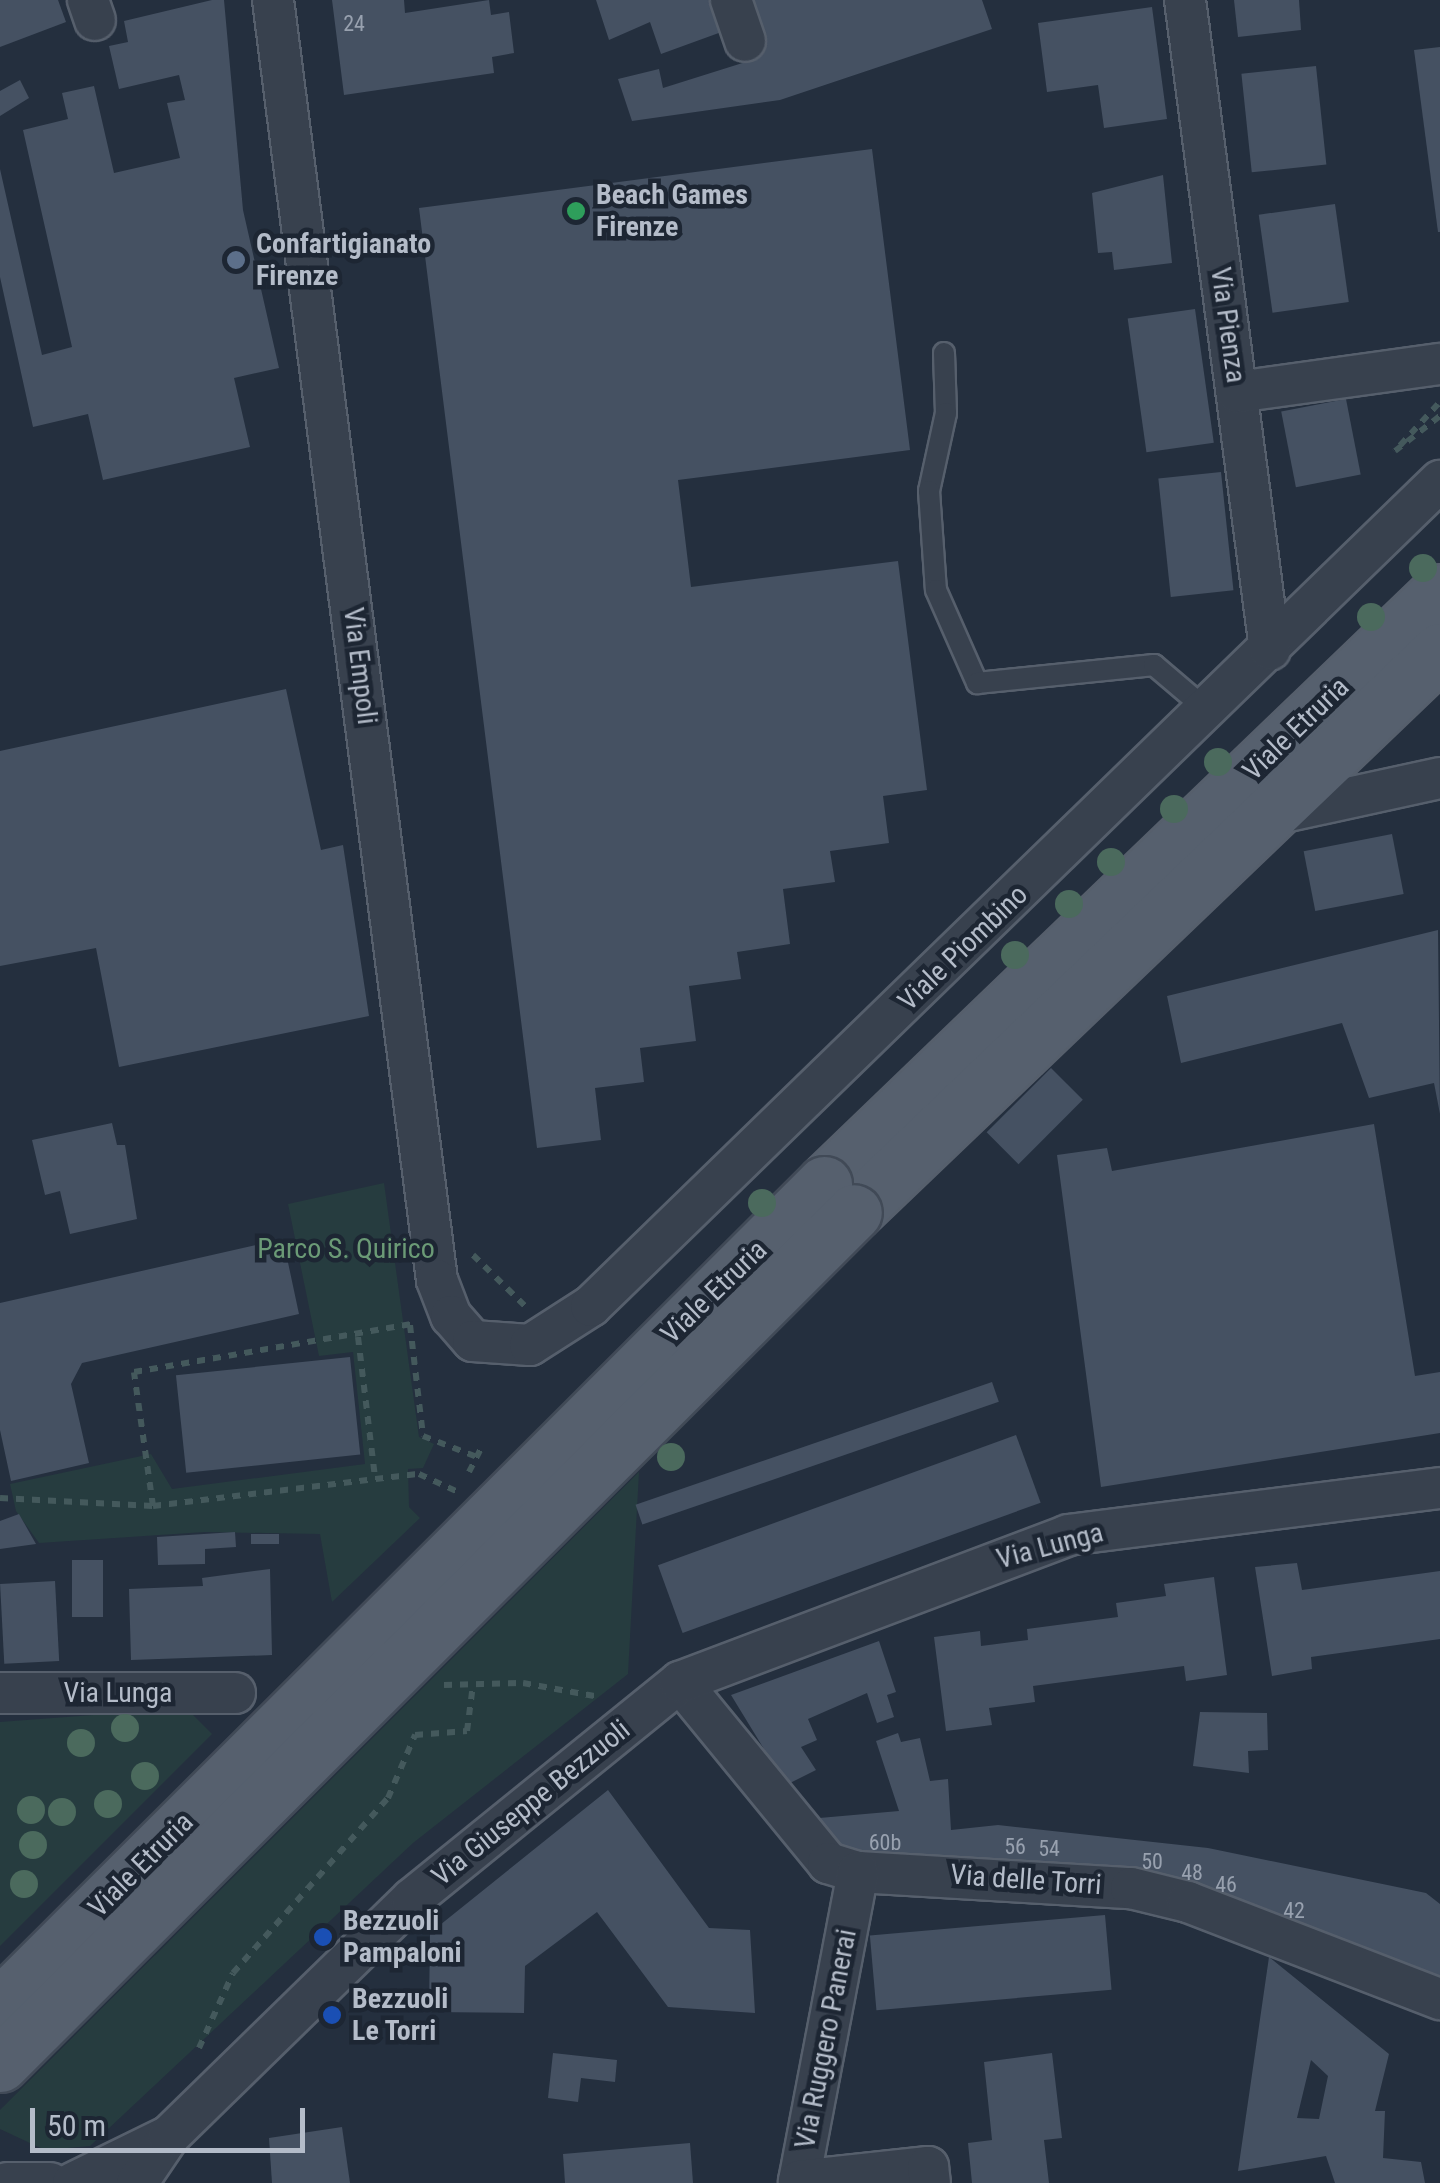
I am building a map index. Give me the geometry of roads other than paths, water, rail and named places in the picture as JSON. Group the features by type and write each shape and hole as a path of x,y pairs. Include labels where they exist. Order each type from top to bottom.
{"main road":[{"name":"Viale Etruria","path":"0,2064 839,1198 1440,592"},
{"name":"Viale Etruria","path":"0,2006 839,1198 1270,814 1440,651"}],"street":[{"name":"Via Empoli","path":"273,0 452,1317"},
{"path":"731,0 745,41"},
{"name":"Via Pienza","path":"1185,0 1270,649"},
{"path":"1237,392 1440,364"},
{"name":"Viale Piombino","path":"452,1317 482,1344 518,1348 591,1306 1440,482"},
{"path":"1270,814 1440,778"},
{"name":"Via Lunga","path":"680,1682 1068,1536 1440,1488"},
{"name":"Via delle Torri","path":"680,1682 808,1847 858,1872 1131,1888 1188,1902 1440,1999"},
{"name":"Via Giuseppe Bezzuoli","path":"137,2183 168,2136 412,1899 680,1682"},
{"name":"Via Lunga","path":"0,1693 235,1693"},
{"name":"Via Ruggero Panerai","path":"858,1872 799,2180 928,2167 930,2183"},
{"name":"Via Giuseppe Bezzuoli","path":"73,2183 168,2136"},
{"path":"0,2173 9,2182 50,2183"}],"lane":[{"path":"944,352 946,413 928,491 936,590 977,683 1154,665 1206,710"}],"place":[{"name":"Beach Games Firenze","path":"576,211"},
{"name":"Confartigianato Firenze","path":"236,260"},
{"name":"Bezzuoli Pampaloni","path":"323,1937"},
{"name":"Bezzuoli Le Torri","path":"332,2015"}],"park label":[{"name":"Parco S. Quirico","path":"346,1249"}]}
